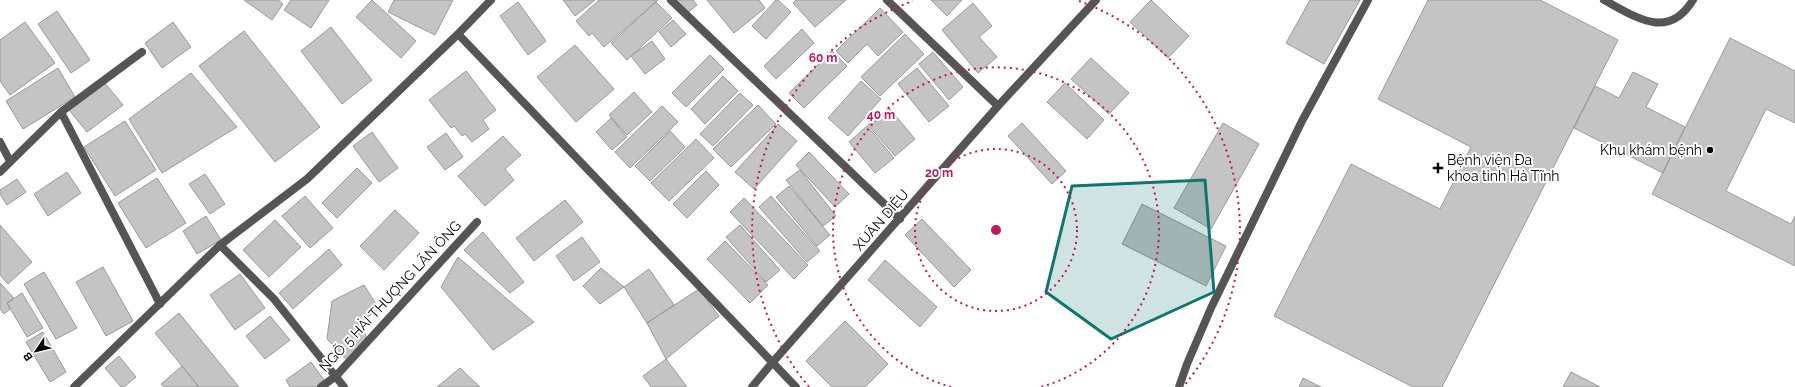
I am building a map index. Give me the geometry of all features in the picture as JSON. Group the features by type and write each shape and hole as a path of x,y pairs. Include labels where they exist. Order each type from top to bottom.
{"street":[{"path":"74,387 220,245 307,178 458,34 491,0"},
{"path":"671,0 900,219"},
{"path":"887,0 998,106"},
{"name":"XUÂN DIỆU","path":"752,387 772,362 900,219 998,106 1096,0"},
{"path":"1179,387 1187,364 1212,308 1302,121 1368,0"},
{"path":"1604,0 1638,18 1652,23 1662,23 1679,17 1688,9 1693,0"},
{"path":"458,34 796,387"},
{"path":"0,172 61,112 142,52"},
{"path":"61,112 160,304"},
{"path":"0,142 10,161"},
{"name":"NGÕ 5 HẢI THƯỢNG LÃN ÔNG","path":"321,387 336,376 477,222"},
{"path":"220,245 274,299 344,387"}],"highlighted area":[{"path":"1205,180 1214,292 1111,339 1046,292 1072,186"}],"building":[{"path":"244,0 278,0 283,4 272,20"},
{"path":"291,0 329,0 311,28 284,10"},
{"path":"372,0 416,41 401,58 356,17"},
{"path":"394,0 453,0 435,35 388,12"},
{"path":"563,0 595,0 575,16"},
{"path":"599,0 658,0 604,47 592,33 589,36 576,21"},
{"path":"675,0 693,0 697,5 686,14"},
{"path":"707,0 759,0 765,8 734,33"},
{"path":"776,0 778,0 791,12 766,39 752,26"},
{"path":"796,0 846,0 815,27 793,3"},
{"path":"931,0 962,0 947,16"},
{"path":"1151,0 1189,36 1168,58 1130,22"},
{"path":"1310,0 1360,0 1324,64 1286,43"},
{"path":"1428,0 1540,0 1618,40 1442,387 1413,387 1274,316 1351,164 1440,209 1471,147 1378,99"},
{"path":"518,2 546,41 528,55 500,16"},
{"path":"656,2 672,18 627,60 611,43"},
{"path":"973,3 992,26 979,37 997,57 978,73 942,30"},
{"path":"880,8 903,32 878,56 867,44 848,63 836,51"},
{"path":"57,11 90,60 71,73 38,24"},
{"path":"673,20 686,34 671,47 659,32"},
{"path":"25,22 55,63 10,95 0,81 0,40"},
{"path":"173,22 191,47 162,68 145,43"},
{"path":"331,27 372,80 342,104 301,51"},
{"path":"802,29 814,43 776,79 764,66"},
{"path":"244,31 320,127 275,162 199,66"},
{"path":"905,34 924,54 880,96 861,77"},
{"name":"Khu khám bệnh","path":"1730,38 1795,71 1795,123 1766,109 1726,191 1791,224 1795,216 1795,266 1652,194"},
{"path":"652,41 665,59 645,74 631,56"},
{"path":"575,45 614,89 576,122 537,77"},
{"path":"832,51 847,66 804,108 789,93"},
{"path":"933,52 963,87 949,100 919,64"},
{"path":"710,55 724,69 686,107 672,93"},
{"path":"1091,58 1129,93 1109,114 1071,79"},
{"path":"58,68 75,97 23,129 6,101"},
{"path":"917,68 949,106 929,122 898,84"},
{"path":"466,71 496,110 483,120 489,129 472,142 465,134 462,136 454,126 451,128 429,100"},
{"path":"1633,72 1658,84 1646,107 1685,127 1663,173 1574,128 1595,86 1619,98"},
{"path":"191,73 237,127 162,173 129,119"},
{"path":"723,76 738,91 705,124 691,109"},
{"path":"861,81 881,99 848,136 828,118"},
{"path":"104,82 123,105 87,132 69,110"},
{"path":"1065,83 1104,120 1087,139 1047,102"},
{"path":"634,92 652,112 627,135 609,115"},
{"path":"740,93 753,105 713,146 700,134"},
{"path":"758,105 776,124 731,167 713,149"},
{"path":"662,106 678,122 630,168 615,152"},
{"path":"889,108 915,139 895,156 868,125"},
{"path":"611,118 627,137 612,150 596,132"},
{"path":"125,121 156,170 115,196 84,147"},
{"path":"1022,123 1066,171 1052,184 1008,136"},
{"path":"1223,123 1259,144 1211,229 1174,208"},
{"path":"778,124 797,141 754,189 735,172"},
{"path":"867,126 894,158 875,173 849,142"},
{"path":"670,131 685,147 650,181 635,166"},
{"path":"372,132 398,168 379,182 353,146"},
{"path":"446,133 463,157 445,170 427,147"},
{"path":"503,136 521,155 505,169 514,180 485,206 458,176"},
{"path":"696,139 714,158 669,201 651,183"},
{"path":"809,152 849,194 835,207 796,165"},
{"path":"357,168 372,183 337,218 322,203"},
{"path":"800,170 836,216 823,226 786,180"},
{"path":"706,171 719,185 687,218 673,204"},
{"path":"67,172 81,193 48,216 34,194"},
{"path":"205,174 225,204 210,214 189,184"},
{"path":"157,178 186,223 146,248 118,203"},
{"path":"17,179 26,192 7,205 0,194 0,190"},
{"path":"789,186 830,235 817,246 776,197"},
{"path":"305,196 333,228 310,248 282,216"},
{"path":"771,196 820,251 807,262 759,207"},
{"path":"744,198 808,265 794,279 730,212"},
{"path":"565,200 583,222 534,261 516,238"},
{"path":"1142,204 1226,246 1206,286 1122,244"},
{"path":"395,210 419,233 384,270 360,246"},
{"path":"206,216 221,240 197,254 183,231"},
{"path":"922,219 971,270 954,287 905,235"},
{"path":"275,220 301,247 269,277 243,250"},
{"path":"0,225 32,262 8,284 0,275"},
{"path":"740,225 780,270 766,282 726,237"},
{"path":"483,232 524,282 510,293 464,250"},
{"path":"582,237 600,262 574,281 556,256"},
{"path":"725,241 768,285 750,303 707,259"},
{"path":"329,249 342,265 293,309 279,293"},
{"path":"458,257 534,322 493,350 441,287"},
{"path":"885,260 937,307 920,327 868,280"},
{"path":"103,267 133,321 106,336 76,282"},
{"path":"601,268 624,287 600,304 583,286"},
{"path":"649,269 674,305 647,323 624,287"},
{"path":"44,272 77,328 56,339 24,284"},
{"path":"240,274 265,308 235,330 210,295"},
{"path":"0,283 14,298 7,303 10,309 4,314 0,309"},
{"path":"364,285 379,309 360,322 368,341 349,362 327,339 332,301"},
{"path":"699,289 719,316 666,359 647,323"},
{"path":"22,293 43,328 27,337 7,303"},
{"path":"179,313 239,387 199,387 155,333"},
{"path":"270,316 290,340 265,359 246,336"},
{"path":"845,321 888,364 865,387 832,387 806,361"},
{"path":"43,332 66,372 50,382 26,342"},
{"path":"119,356 136,377 124,387 121,387 105,368"},
{"path":"666,359 687,387 651,387 643,376"},
{"path":"311,362 329,387 290,387 286,380"},
{"path":"182,366 199,387 164,387 161,384"},
{"path":"460,368 480,387 437,387"},
{"path":"1571,372 1600,387 1563,387"},
{"path":"1303,378 1321,387 1299,387"}],"place":[{"name":"Khu khám bệnh","path":"1710,150"},
{"name":"Bệnh viện Đa khoa tỉnh Hà Tĩnh","path":"1438,168"}]}
